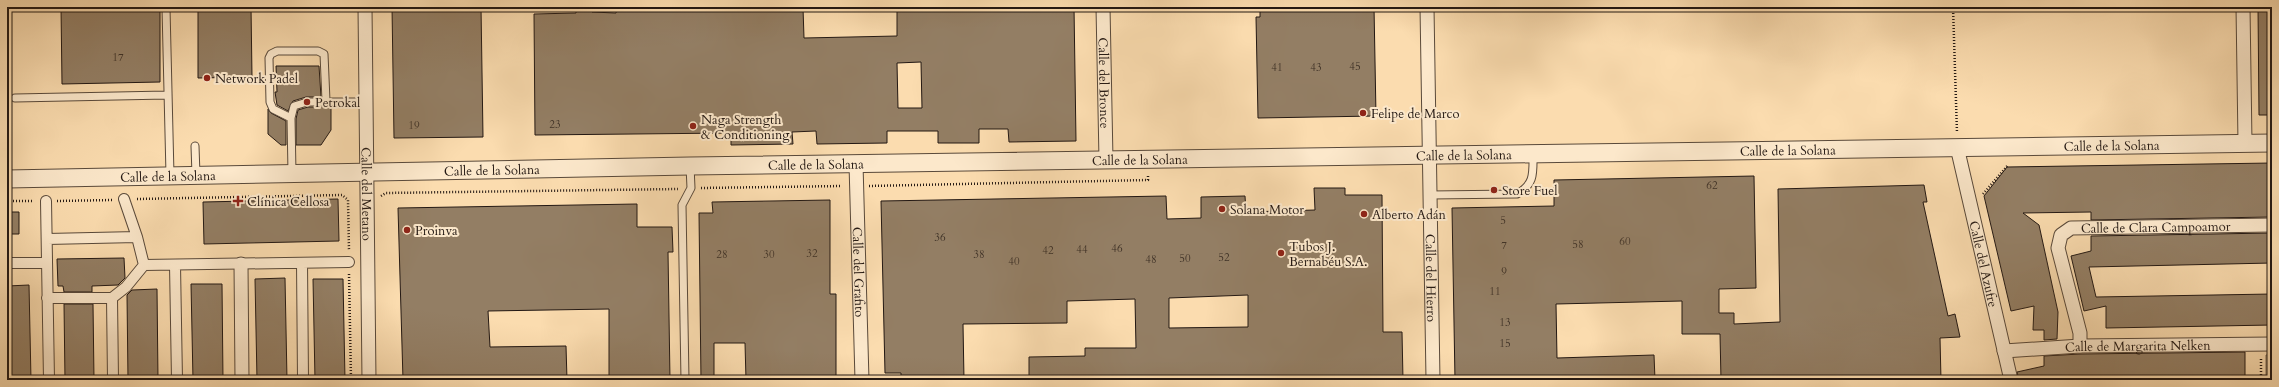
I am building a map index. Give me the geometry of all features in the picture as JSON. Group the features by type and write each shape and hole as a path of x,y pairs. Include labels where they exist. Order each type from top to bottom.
{"street":[{"name":"Calle del Metano","path":"365,7 365,172 369,380"},
{"name":"Calle del Bronce","path":"1103,7 1106,160"},
{"name":"Calle del Hierro","path":"1427,7 1433,380"},
{"path":"2243,7 2245,143"},
{"name":"Calle de la Solana","path":"7,179 1430,154 2272,143"},
{"name":"Calle del Azufre","path":"1957,147 2011,380"},
{"name":"Calle del Grafito","path":"856,164 862,380"},
{"path":"124,200 137,237 144,266"},
{"path":"46,201 49,380"},
{"name":"Calle de Clara Campoamor","path":"2080,346 2080,334 2058,248 2061,235 2072,228 2272,225"},
{"path":"47,239 137,237"},
{"path":"47,298 112,298 126,287 144,266 349,262"},
{"path":"7,263 47,263"},
{"path":"302,263 303,380"},
{"path":"240,264 242,380"},
{"path":"175,265 177,380"},
{"path":"112,298 114,380"},
{"name":"Calle de Margarita Nelken","path":"2004,351 2080,346 2266,344"}],"lane":[{"path":"166,8 170,176"},
{"path":"291,118 274,109 270,102 269,58 271,54 277,51 318,51 324,54 326,101"},
{"path":"15,98 167,95"},
{"path":"292,173 291,118 294,106 307,102 366,102"},
{"path":"195,146 196,176"},
{"path":"1430,195 1517,194 1528,188 1532,178 1533,153"},
{"path":"685,380 682,204 691,188 690,166"}],"path":[{"path":"1953,7 1957,147"},
{"path":"379,202 379,197 386,193 1148,180 1148,159"},
{"path":"1969,200 1980,198 2006,165"},
{"path":"7,201 342,196 348,200 351,380"},
{"path":"2261,380 2266,344"}],"shaded area":[{"path":"2266,355 2272,355 2272,375 2266,376"}],"building":[{"path":"61,7 160,7 160,82 62,84"},
{"path":"198,7 251,7 252,77 198,78"},
{"path":"392,7 481,7 483,137 394,138"},
{"path":"576,7 592,7 592,12 616,13 617,7 803,8 804,38 897,36 897,7 1074,7 1076,141 1009,142 1008,129 979,129 979,143 938,143 938,131 887,131 887,143 817,144 816,131 792,132 793,144 731,145 731,133 535,135 534,14 576,13","holes":["921,62 922,108 898,108 897,63"]},
{"path":"1260,7 1374,7 1376,116 1258,118 1256,17 1260,17"},
{"path":"2258,7 2272,7 2272,115 2259,115"},
{"path":"276,66 319,66 321,97 306,97 293,101 288,111 277,105 275,92 277,92"},
{"path":"308,107 331,107 331,130 321,145 296,145 296,119 298,110"},
{"path":"268,109 271,113 286,121 286,145 281,145 268,134"},
{"path":"2272,163 2272,217 2091,220 2091,212 2023,213 2039,225 2058,312 2057,339 2044,340 2044,330 2033,330 2034,306 2011,311 1984,196 2007,167"},
{"path":"1754,176 1756,288 1719,289 1719,313 1734,313 1734,324 1780,322 1778,189 1924,185 1927,202 1923,202 1948,316 1955,314 1960,337 1940,338 1941,380 1721,380 1720,334 1682,334 1682,301 1556,304 1557,358 1654,355 1655,380 1455,380 1452,208 1554,206 1554,180"},
{"path":"1314,188 1345,188 1345,195 1382,195 1383,332 1402,332 1403,380 1278,380 1278,377 1202,380 1029,380 1029,357 1085,356 1085,348 1136,348 1135,299 1067,301 1067,323 963,324 964,380 901,380 901,373 885,373 881,201 1166,196 1167,219 1201,218 1201,197 1245,196 1246,212 1315,210","holes":["1248,295 1248,327 1169,328 1169,298"]},
{"path":"338,199 339,241 204,244 203,202"},
{"path":"830,200 830,294 836,294 836,380 746,380 745,343 714,343 714,380 701,380 699,213 713,213 712,202"},
{"path":"637,204 637,227 672,227 673,252 668,252 670,380 609,380 609,309 488,311 490,347 566,346 567,380 403,380 398,208"},
{"path":"7,212 19,212 19,234 7,234"},
{"path":"2272,233 2272,263 2089,267 2096,297 2272,294 2272,325 2106,328 2106,306 2084,311 2071,256 2091,251 2091,236"},
{"path":"124,258 125,278 118,285 92,286 92,292 64,292 63,286 58,286 57,259"},
{"path":"285,278 287,380 257,380 255,279"},
{"path":"313,279 343,279 345,380 315,380"},
{"path":"191,284 222,284 223,380 193,380"},
{"path":"29,285 31,380 7,380 7,286"},
{"path":"157,289 158,380 128,380 127,295 132,290"},
{"path":"64,304 93,304 94,380 65,380"},
{"path":"2245,352 2245,380 2019,380 2017,372 2044,366 2044,356 2080,354"}],"place":[{"name":"Network Padel","path":"207,78"},
{"name":"Petrokal","path":"307,102"},
{"name":"Felipe de Marco","path":"1363,113"},
{"name":"Naga Strength & Conditioning","path":"693,126"},
{"name":"Store Fuel","path":"1494,190"},
{"name":"Clínica Cellosa","path":"238,201"},
{"name":"Solana Motor","path":"1222,209"},
{"name":"Alberto Adán","path":"1364,214"},
{"name":"Proinva","path":"407,230"},
{"name":"Tubos J. Bernabéu S.A.","path":"1281,253"}]}
